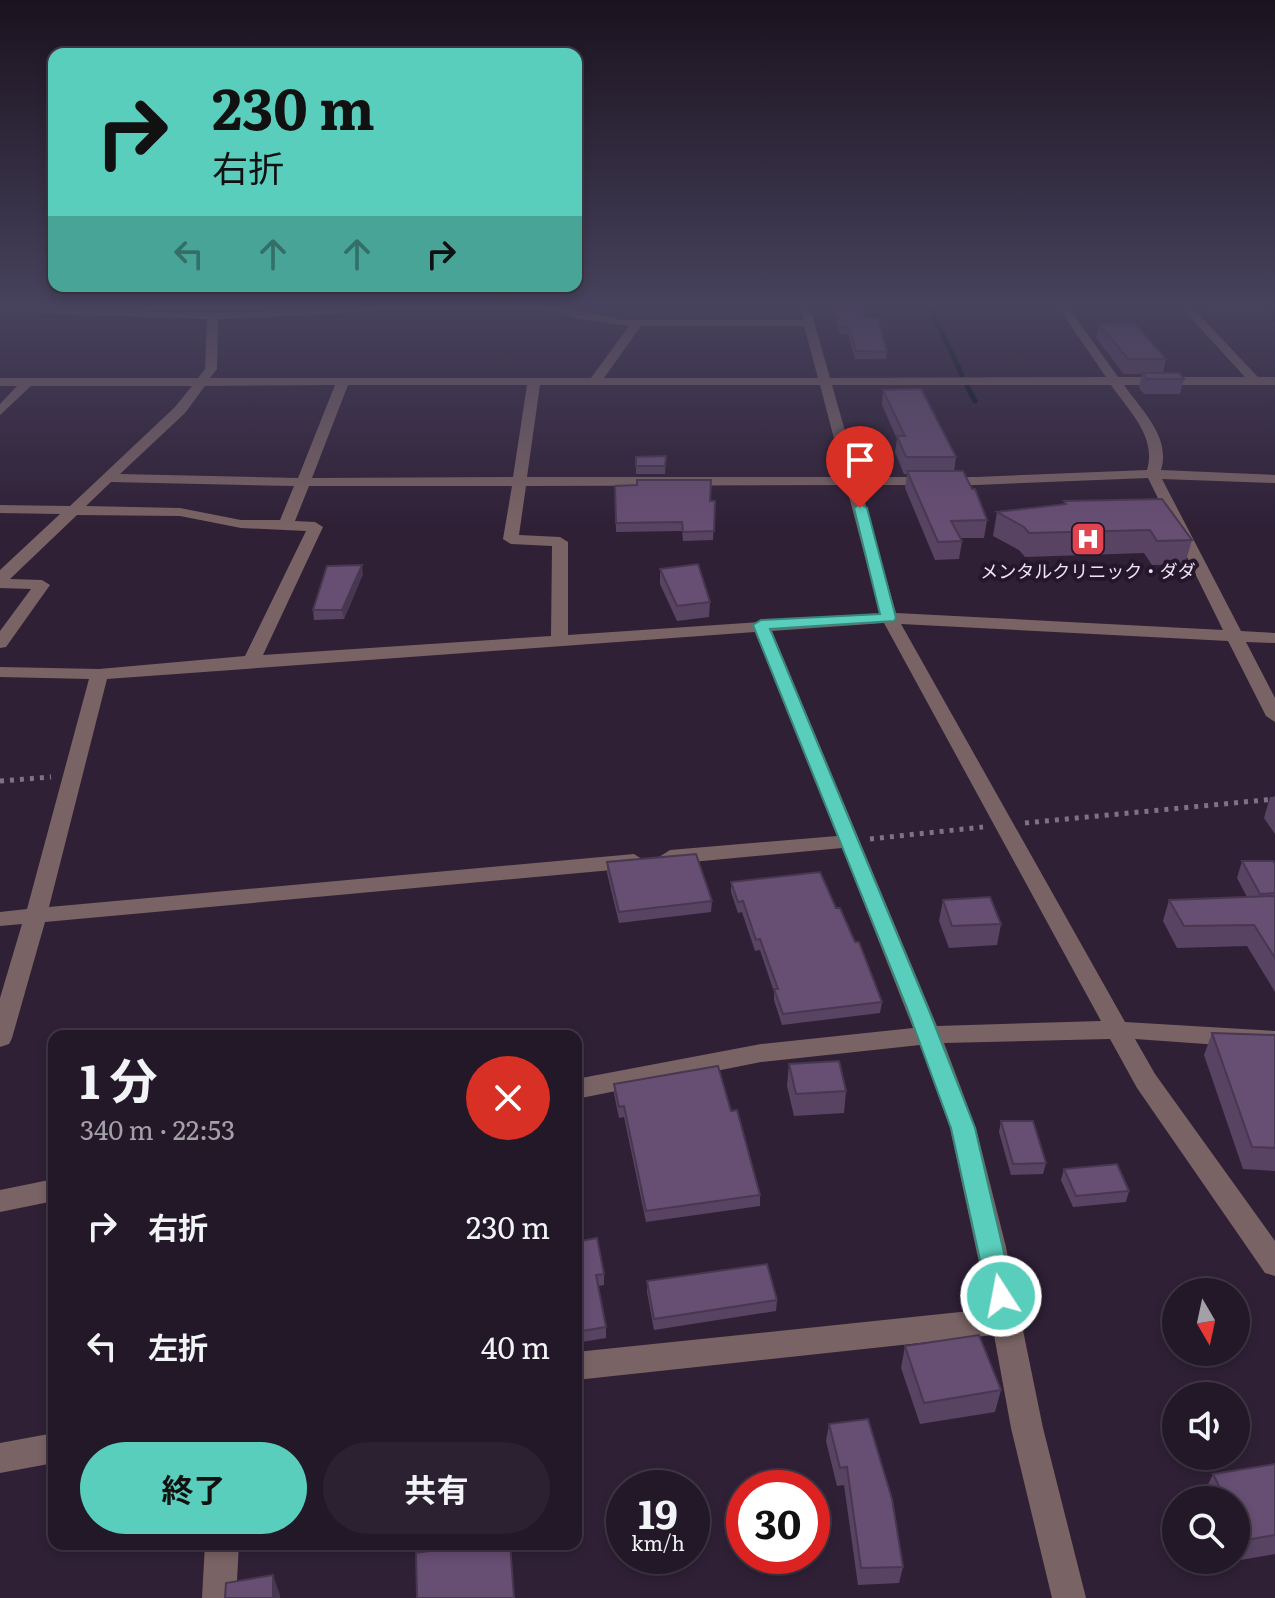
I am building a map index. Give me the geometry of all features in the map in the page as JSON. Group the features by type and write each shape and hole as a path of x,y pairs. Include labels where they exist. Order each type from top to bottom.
{"street":[{"path":"0,581 70,511 180,410 205,379"},
{"path":"823,380 889,618 1146,1081 1275,1264"},
{"path":"1115,380 1155,439 1159,454 1153,474 1275,716"},
{"path":"534,381 511,539 560,542 559,639"},
{"path":"0,382 1275,381"},
{"path":"0,411 28,382"},
{"path":"286,525 343,382"},
{"path":"107,478 302,482 853,481 1049,480 1153,474 1275,479"},
{"path":"0,509 180,512 241,524 315,527 251,661"},
{"path":"0,581 42,585 0,643"},
{"path":"0,672 99,674 889,618 1275,638"},
{"path":"761,625 928,1034 963,1128 992,1247 1027,1428 1069,1598"},
{"path":"0,1038 36,915 99,674"},
{"path":"0,919 849,841"},
{"path":"582,1088 758,1053 928,1034 1118,1029 1214,1033 1275,1040"},
{"path":"0,1201 48,1191"},
{"path":"582,1365 1005,1321"},
{"path":"0,1458 48,1449"},
{"path":"219,1598 222,1550"}],"path":[{"path":"0,781 72,775"},
{"path":"849,841 1275,799"}],"building":[{"path":"921,389 956,457 906,457 897,436 905,436 883,390"},
{"path":"666,456 665,466 636,466 636,457"},
{"path":"907,471 963,471 972,489 975,489 987,520 951,521 962,541 938,542"},
{"path":"637,480 711,480 710,501 715,501 714,531 683,532 682,522 616,523 615,486 637,485"},
{"path":"1162,499 1192,540 1157,541 1150,530 1029,533 997,512 1066,504 1064,501"},
{"path":"698,564 710,602 677,606 660,569"},
{"path":"362,565 342,610 313,610 327,566"},
{"path":"696,854 712,901 619,912 607,862"},
{"path":"1242,861 1273,861 1275,893 1260,894"},
{"path":"820,872 836,908 840,908 855,942 859,942 882,1002 783,1014 774,989 778,989 760,939 756,940 743,901 738,902 731,882"},
{"path":"1275,896 1275,958 1254,925 1184,926 1169,900"},
{"path":"990,897 1001,924 952,926 943,900"},
{"path":"1212,1033 1275,1035 1275,1148 1252,1147"},
{"path":"839,1061 846,1091 796,1094 789,1064"},
{"path":"718,1066 731,1111 737,1110 760,1195 646,1211 624,1106 619,1107 614,1084"},
{"path":"1001,1121 1033,1121 1046,1163 1013,1164"},
{"path":"1117,1164 1129,1191 1076,1196 1064,1169"},
{"path":"597,1238 604,1274 596,1275 606,1327 582,1331 582,1241"},
{"path":"767,1264 777,1300 654,1319 647,1281"},
{"path":"979,1335 1001,1390 924,1403 905,1346"},
{"path":"868,1419 892,1499 903,1567 861,1568 847,1467 840,1468 829,1424"},
{"path":"1275,1464 1275,1535 1250,1539 1250,1486 1219,1486 1213,1474"},
{"path":"510,1550 514,1598 417,1598 416,1553"},
{"path":"273,1575 273,1598 225,1598 226,1583"}],"waterway":[{"path":"967,386 975,401"}],"place":[{"name":"メンタルクリニック・ダダ","path":"1088,539"}],"route":[{"path":"860,508 889,618 761,625 918,1008 963,1128 1001,1296"}]}
